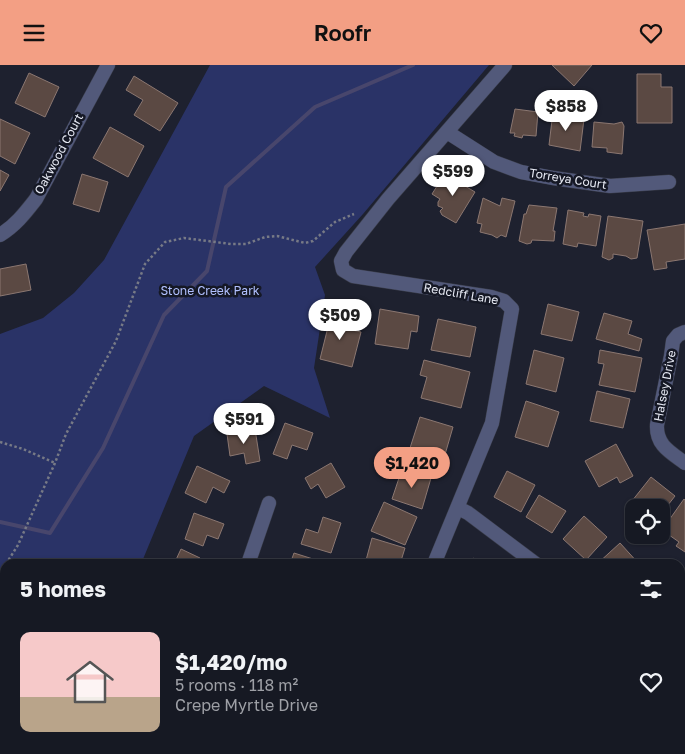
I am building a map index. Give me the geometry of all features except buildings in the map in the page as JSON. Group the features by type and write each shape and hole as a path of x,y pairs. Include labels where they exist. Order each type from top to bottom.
{"street":[{"name":"Oakwood Court","path":"0,235 13,227 36,199 108,65"},
{"path":"447,132 505,65"},
{"name":"Torreya Court","path":"447,132 494,162 521,172 553,179 610,186 669,182"},
{"name":"Redcliff Lane","path":"447,132 346,252 341,261 343,270 353,276 490,297 504,301 512,309 492,423 458,508"},
{"name":"Halsey Drive","path":"685,332 678,335 673,341 656,425 656,435 665,448 685,463"},
{"path":"250,559 268,503"},
{"path":"436,559 458,508 468,513 529,559"}],"path":[{"path":"10,559 34,511 66,434 116,341 145,264 165,242 184,238 246,244 265,237 277,236 305,243 313,241 336,222 354,213"},
{"path":"0,442 23,449 55,463"}],"green space":[{"name":"Stone Creek Park","path":"210,65 489,65 363,214 315,267 325,295 314,368 330,418 264,386 194,436 143,559 0,559 0,334 43,318 74,293 104,260"}],"waterway":[{"path":"0,522 50,533 103,448 164,315 207,271 226,187 315,107 413,65"}]}
